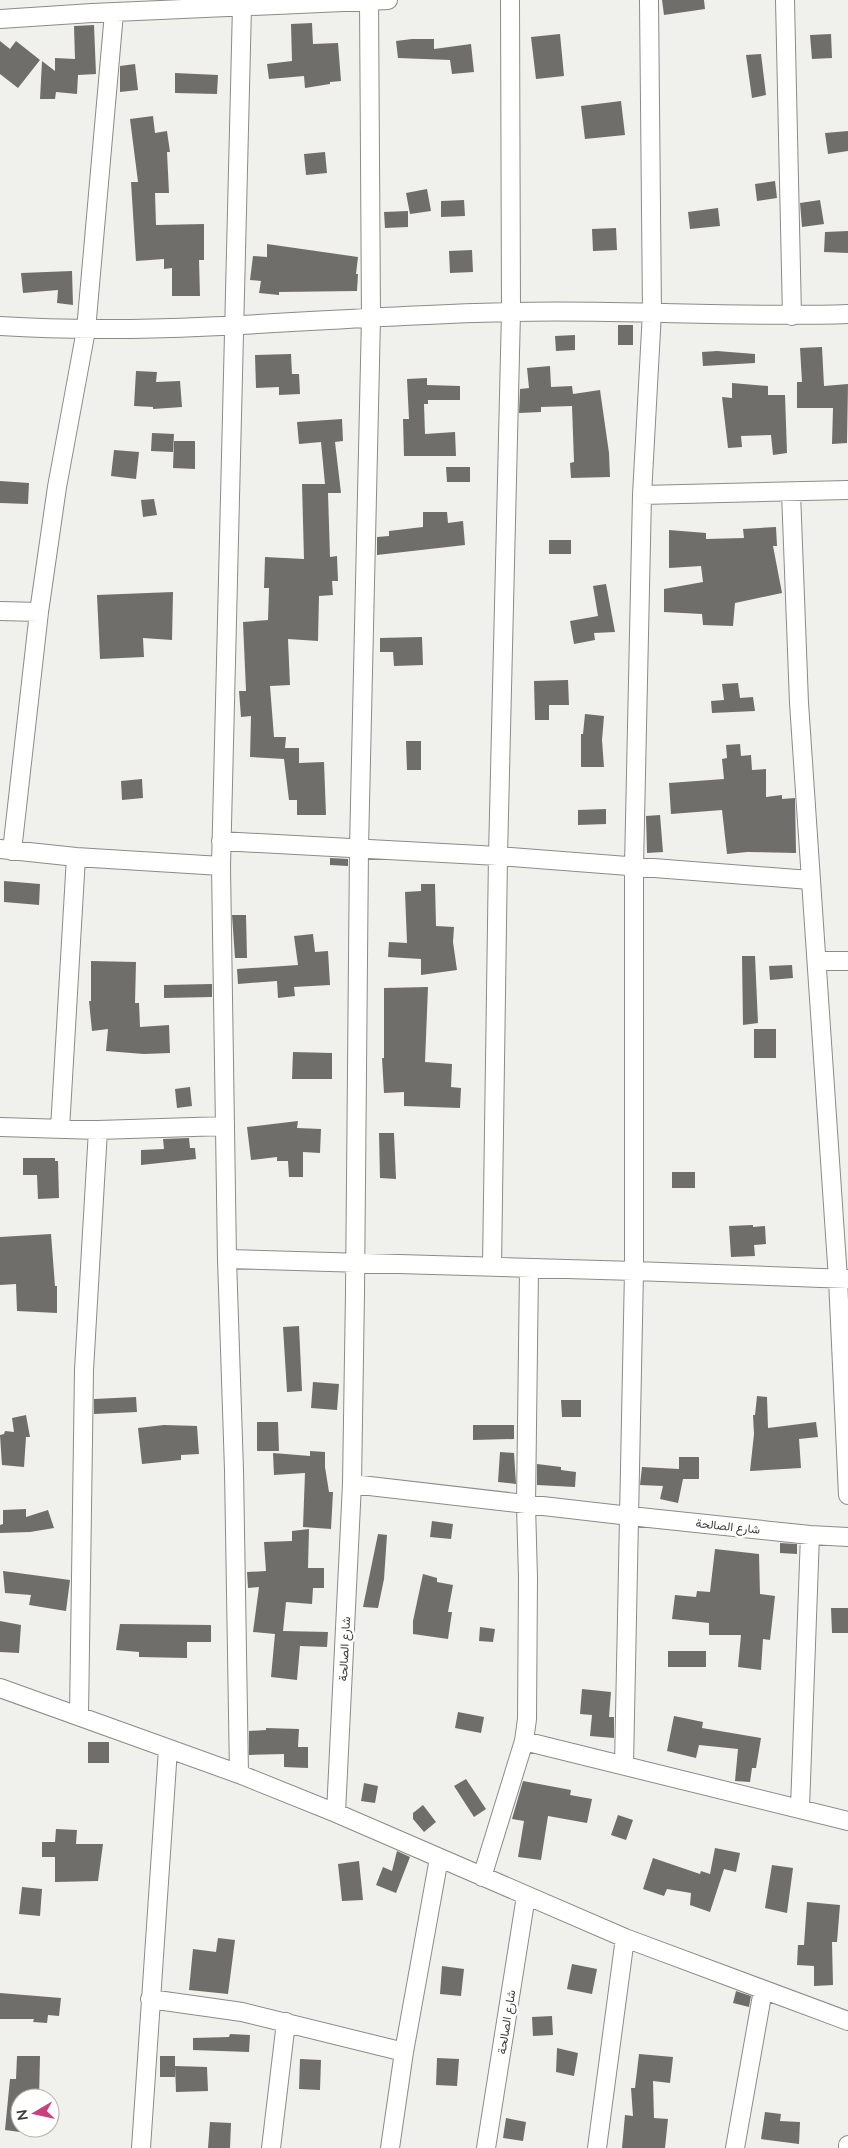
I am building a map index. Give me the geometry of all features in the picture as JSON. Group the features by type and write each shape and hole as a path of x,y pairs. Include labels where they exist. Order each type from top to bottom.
{"street":[{"path":"0,19 92,6 114,13 233,4 388,0"},
{"path":"492,1267 498,856 511,312 510,0"},
{"path":"624,1765 634,1271 634,867 642,494 652,312 649,0"},
{"path":"785,0 792,316"},
{"name":"شارع الصالحة","path":"336,1813 352,1484 356,1264 359,848 371,318 369,1"},
{"path":"233,4 235,325 221,866 227,1259 234,1470 239,1774"},
{"path":"114,13 86,330 57,487 6,850 76,857 221,866"},
{"path":"0,326 86,330 511,312 652,312 792,316 848,314"},
{"path":"642,494 848,490"},
{"path":"791,492 797,667 810,880 843,1279 848,1495"},
{"path":"0,611 39,612"},
{"path":"221,841 498,856 810,880"},
{"path":"60,1129 76,857"},
{"path":"817,961 848,961"},
{"path":"0,1127 98,1130 225,1126"},
{"path":"79,1716 84,1370 98,1130"},
{"path":"227,1259 843,1279"},
{"path":"482,1877 524,1741 528,1686 526,1505 529,1268"},
{"name":"شارع الصالحة","path":"352,1484 526,1505 810,1535 848,1537"},
{"path":"800,1808 810,1535"},
{"path":"0,1688 239,1774 336,1813 626,1938 848,2020"},
{"path":"524,1741 848,1821"},
{"path":"141,2148 168,1749"},
{"path":"390,2148 404,2052 439,1858"},
{"name":"شارع الصالحة","path":"486,2148 526,1896"},
{"path":"597,2148 626,1938"},
{"path":"735,2148 763,1990"},
{"path":"150,2000 210,2006 286,2022 404,2052"},
{"path":"271,2148 286,2022"}],"building":[{"path":"662,0 704,0 705,9 664,15"},
{"path":"312,23 313,44 338,43 341,81 305,88 304,76 269,79 267,64 292,61 291,24"},
{"path":"94,25 96,74 78,75 77,94 56,92 55,99 40,99 42,61 55,71 55,58 75,59 74,26"},
{"path":"560,34 564,76 536,79 531,37"},
{"path":"831,34 832,58 812,59 810,35"},
{"path":"434,39 434,49 471,44 474,72 452,74 450,60 398,58 396,41"},
{"path":"0,41 10,49 16,41 40,60 18,88 0,74"},
{"path":"761,54 766,95 752,98 746,55"},
{"path":"135,64 138,90 120,92 120,66"},
{"path":"175,73 218,75 217,94 175,93"},
{"path":"621,101 625,135 585,139 581,106"},
{"path":"153,116 155,133 167,131 170,152 167,152 169,193 155,193 156,225 204,224 204,260 199,260 200,296 172,296 172,268 164,269 164,259 136,261 131,182 138,182 130,119"},
{"path":"848,131 848,151 828,154 825,133"},
{"path":"325,152 327,173 306,175 304,154"},
{"path":"775,181 777,198 757,201 755,184"},
{"path":"427,189 431,211 410,214 406,193"},
{"path":"464,200 465,216 441,217 441,201"},
{"path":"820,200 824,224 802,227 800,203"},
{"path":"718,208 720,226 690,229 688,212"},
{"path":"408,211 408,227 385,228 384,212"},
{"path":"616,228 617,250 593,251 592,229"},
{"path":"848,231 848,253 824,252 825,232"},
{"path":"267,244 358,257 357,291 279,292 279,295 259,293 261,281 250,280 253,256 267,257"},
{"path":"472,250 473,272 450,273 449,251"},
{"path":"72,271 73,305 57,303 58,290 23,293 21,273"},
{"path":"618,325 633,325 633,345 618,345"},
{"path":"575,335 575,350 556,351 555,336"},
{"path":"822,347 824,386 848,384 847,443 832,444 833,408 797,408 797,382 802,382 800,348"},
{"path":"717,351 755,354 755,363 703,366 702,352"},
{"path":"291,354 292,374 299,374 300,394 279,395 279,387 256,388 255,355"},
{"path":"550,366 551,387 572,386 573,394 600,390 609,453 610,477 571,478 570,463 574,462 572,406 541,407 541,412 519,413 520,389 529,388 527,368"},
{"path":"136,371 157,372 156,382 180,381 182,407 153,409 153,407 134,406"},
{"path":"427,378 427,385 460,386 460,400 428,400 428,404 424,404 425,434 455,432 456,456 404,456 403,419 409,419 407,379"},
{"path":"732,383 768,386 768,395 785,395 787,453 773,455 771,435 741,436 742,447 728,448 722,397 732,398"},
{"path":"342,419 343,441 335,442 341,493 328,493 330,557 337,556 338,581 332,581 333,595 319,596 318,641 288,639 290,685 270,686 274,737 286,737 285,748 299,748 299,763 324,762 326,815 297,815 297,800 289,800 284,759 250,757 251,716 241,717 239,691 246,691 243,622 268,620 269,588 264,588 265,557 304,559 302,484 325,484 321,442 299,444 297,422"},
{"path":"152,433 174,434 173,452 151,451"},
{"path":"174,441 195,441 195,469 173,468"},
{"path":"114,450 139,452 136,479 111,476"},
{"path":"446,467 470,467 470,482 447,482"},
{"path":"0,481 29,483 28,504 0,503"},
{"path":"154,499 157,515 143,517 141,500"},
{"path":"423,512 447,512 448,523 463,521 465,545 377,555 377,537 389,536 389,531 423,527"},
{"path":"776,527 777,546 773,546 782,593 735,603 733,626 703,625 702,614 664,612 664,589 703,582 701,566 669,568 669,530 706,533 706,539 744,538 743,529"},
{"path":"549,540 571,540 571,554 549,554"},
{"path":"606,584 615,632 594,633 595,640 574,644 570,621 598,616 593,586"},
{"path":"173,592 172,640 143,638 144,657 100,659 97,595"},
{"path":"422,637 423,665 394,666 393,652 380,652 380,638"},
{"path":"568,680 569,705 549,705 549,720 535,720 534,681"},
{"path":"738,683 740,698 753,697 755,711 712,713 711,701 724,700 722,684"},
{"path":"585,714 604,716 602,740 604,767 581,767 581,734 583,734"},
{"path":"406,741 421,741 421,770 407,770"},
{"path":"740,744 741,756 751,755 752,770 766,769 766,797 782,795 782,799 795,798 796,853 747,852 727,854 722,810 671,814 669,783 724,779 722,759 727,758 726,745"},
{"path":"142,779 143,798 122,800 121,781"},
{"path":"606,809 606,824 578,825 578,810"},
{"path":"660,815 663,852 647,853 646,816"},
{"path":"330,858 348,859 348,866 330,865"},
{"path":"4,881 40,884 39,905 4,902"},
{"path":"421,884 435,884 436,926 454,927 453,942 457,970 421,975 421,959 388,957 389,942 407,943 405,892 421,891"},
{"path":"232,915 246,915 247,958 235,958"},
{"path":"313,934 315,952 328,951 330,985 294,987 295,996 278,998 277,981 238,984 237,969 298,965 294,936"},
{"path":"742,956 755,956 758,1023 743,1025"},
{"path":"91,961 136,962 135,1003 139,1003 140,1027 169,1025 170,1053 144,1054 106,1051 108,1029 92,1031 89,1001 91,1001"},
{"path":"792,965 793,978 770,980 769,966"},
{"path":"212,984 212,997 164,998 164,985"},
{"path":"428,987 425,1062 452,1064 451,1087 461,1088 460,1108 404,1106 404,1092 384,1093 382,1058 384,1058 384,988"},
{"path":"754,1029 776,1029 776,1058 754,1058"},
{"path":"293,1052 332,1053 332,1079 292,1079"},
{"path":"190,1087 192,1106 177,1108 175,1089"},
{"path":"298,1121 297,1128 321,1129 320,1153 303,1152 303,1177 289,1177 288,1161 277,1161 277,1157 251,1160 247,1127"},
{"path":"379,1133 394,1133 396,1179 380,1178"},
{"path":"189,1138 190,1148 195,1148 196,1159 141,1165 141,1150 164,1149 163,1139"},
{"path":"23,1158 55,1158 55,1161 58,1161 59,1198 38,1199 37,1175 23,1175"},
{"path":"672,1172 695,1172 695,1188 672,1188"},
{"path":"753,1225 753,1227 765,1226 766,1244 754,1245 755,1256 731,1257 729,1226"},
{"path":"51,1234 55,1286 57,1286 57,1313 17,1311 16,1284 0,1285 0,1237"},
{"path":"299,1326 302,1391 287,1392 283,1327"},
{"path":"313,1382 339,1384 337,1410 311,1408"},
{"path":"757,1396 767,1397 768,1428 816,1422 818,1437 799,1439 801,1468 750,1471 754,1434 753,1415 755,1415"},
{"path":"136,1397 137,1412 94,1414 94,1399"},
{"path":"561,1400 581,1400 581,1417 562,1417"},
{"path":"26,1415 30,1437 26,1437 24,1467 2,1465 0,1435 4,1434 5,1431 14,1432 12,1418"},
{"path":"257,1422 278,1422 279,1451 257,1451"},
{"path":"164,1425 197,1426 199,1454 181,1455 181,1460 142,1464 138,1428"},
{"path":"473,1425 514,1425 514,1439 473,1440"},
{"path":"310,1451 325,1452 329,1492 333,1492 331,1529 303,1527 305,1473 274,1475 273,1453 310,1456"},
{"path":"500,1452 514,1453 516,1484 498,1482"},
{"path":"679,1457 699,1457 699,1479 683,1479 678,1503 660,1499 663,1486 640,1485 642,1467 679,1469"},
{"path":"537,1464 561,1467 561,1470 576,1472 575,1487 537,1485"},
{"path":"26,1509 26,1517 48,1510 54,1528 30,1532 0,1533 0,1525 3,1524 3,1510"},
{"path":"432,1521 453,1524 451,1539 430,1537"},
{"path":"309,1529 308,1568 324,1568 324,1588 313,1588 312,1604 286,1602 283,1631 328,1632 327,1647 300,1646 297,1680 271,1677 275,1634 253,1632 259,1587 248,1588 247,1572 266,1571 264,1542 292,1541 292,1531"},
{"path":"378,1534 387,1535 384,1579 378,1608 363,1607"},
{"path":"780,1543 797,1544 797,1554 780,1553"},
{"path":"715,1549 759,1554 760,1594 775,1596 770,1640 763,1639 761,1670 738,1667 741,1635 709,1635 709,1623 672,1619 675,1595 696,1597 697,1591 710,1592"},
{"path":"3,1571 70,1580 66,1611 29,1605 31,1595 5,1593"},
{"path":"423,1574 437,1578 437,1582 453,1585 448,1612 452,1612 448,1639 413,1634 413,1621"},
{"path":"831,1608 848,1608 848,1633 832,1633"},
{"path":"0,1621 21,1625 19,1653 0,1652"},
{"path":"120,1624 211,1625 211,1642 187,1642 187,1658 139,1657 139,1652 116,1650"},
{"path":"480,1627 495,1629 493,1642 479,1641"},
{"path":"668,1651 706,1651 706,1667 668,1667"},
{"path":"582,1689 611,1692 609,1717 614,1717 614,1738 590,1736 592,1715 580,1714"},
{"path":"458,1712 484,1717 481,1733 455,1728"},
{"path":"674,1716 703,1722 702,1728 761,1738 756,1768 752,1768 750,1782 735,1781 738,1749 699,1745 696,1758 667,1751"},
{"path":"266,1728 299,1729 298,1747 308,1747 308,1768 284,1767 284,1754 249,1755 249,1731 266,1730"},
{"path":"88,1742 109,1742 109,1763 88,1763"},
{"path":"466,1779 486,1809 474,1817 454,1786"},
{"path":"523,1781 571,1790 570,1795 592,1799 587,1823 548,1816 541,1860 518,1857 524,1821 512,1819"},
{"path":"364,1783 378,1786 375,1803 361,1801"},
{"path":"423,1805 436,1822 424,1832 413,1819 413,1813"},
{"path":"618,1815 633,1820 626,1840 611,1835"},
{"path":"56,1829 77,1830 76,1844 103,1844 98,1881 55,1882 55,1857 42,1857 42,1842 55,1842"},
{"path":"715,1848 740,1853 736,1872 724,1869 710,1912 690,1905 691,1893 667,1889 664,1896 643,1889 653,1858 700,1874 701,1871 710,1874"},
{"path":"397,1851 410,1857 396,1893 376,1885 383,1867 392,1871"},
{"path":"359,1861 363,1900 342,1901 338,1864"},
{"path":"772,1865 793,1868 787,1913 765,1908"},
{"path":"22,1887 42,1889 40,1916 19,1914"},
{"path":"807,1902 840,1905 837,1942 832,1942 833,1985 814,1986 814,1966 797,1965 798,1945 804,1945"},
{"path":"218,1938 235,1940 228,1994 189,1990 193,1949 216,1952"},
{"path":"572,1964 597,1969 592,1994 567,1989"},
{"path":"442,1966 464,1969 461,1996 440,1994"},
{"path":"736,1991 751,1996 749,2007 733,2003"},
{"path":"0,1993 61,1998 59,2016 48,2015 47,2023 33,2022 34,2019 0,2019"},
{"path":"552,2016 553,2035 533,2036 532,2017"},
{"path":"230,2034 250,2035 249,2052 193,2050 193,2038 229,2037"},
{"path":"557,2048 578,2053 574,2076 556,2072"},
{"path":"639,2054 673,2057 670,2083 653,2081 654,2118 668,2119 665,2148 622,2148 625,2115 633,2116 631,2088 635,2088"},
{"path":"17,2056 40,2056 39,2088 10,2088 10,2131 5,2130 10,2079 16,2079"},
{"path":"160,2056 175,2056 175,2077 160,2077"},
{"path":"437,2058 459,2059 457,2086 436,2085"},
{"path":"300,2059 321,2060 320,2090 299,2089"},
{"path":"175,2066 207,2067 208,2091 176,2092"},
{"path":"765,2112 781,2114 780,2121 800,2122 799,2144 761,2139"},
{"path":"506,2118 526,2122 523,2141 503,2138"},
{"path":"210,2122 231,2123 230,2148 208,2148"}]}
